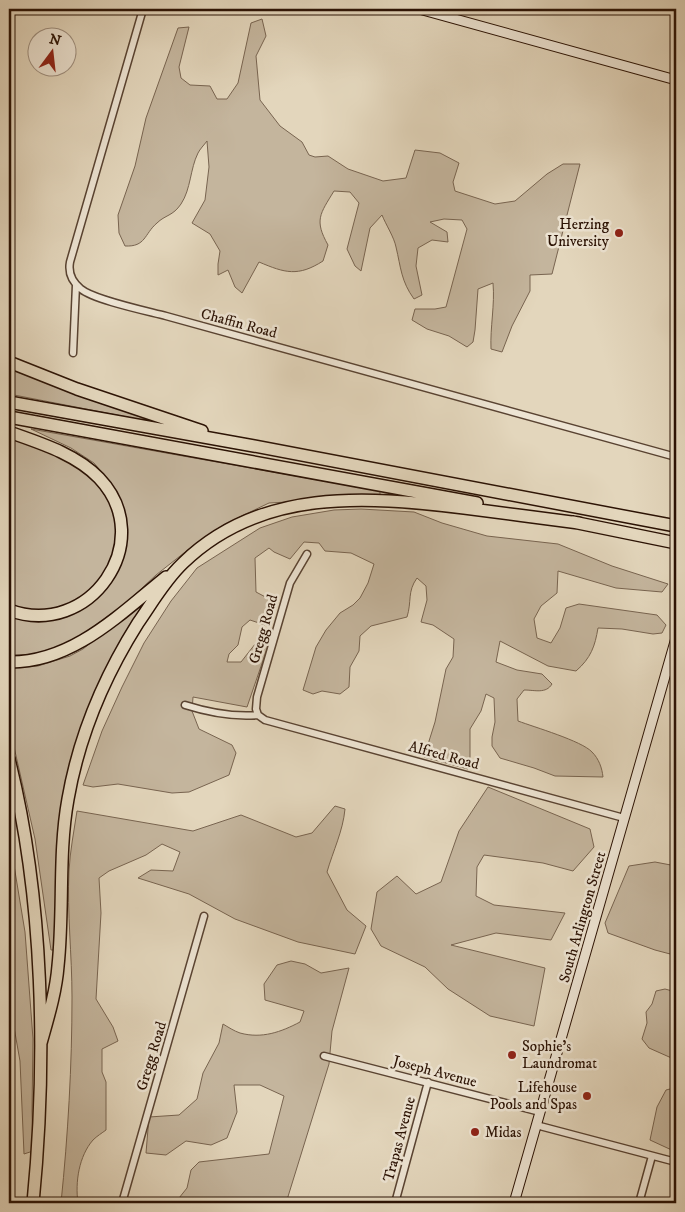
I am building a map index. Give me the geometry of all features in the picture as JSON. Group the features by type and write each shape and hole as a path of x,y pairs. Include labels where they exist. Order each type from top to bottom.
{"highway":[{"path":"9,362 96,396 254,446"},
{"path":"9,402 254,446 676,526"},
{"path":"9,417 514,510 676,543"},
{"path":"9,432 67,455 93,473 106,486 111,496 120,519 121,530 120,548 114,567 106,581 90,598 76,606 47,615 25,614 9,610"},
{"path":"14,662 59,653 80,643 120,614 206,545 250,520 279,509 321,501 402,501 579,523"},
{"path":"41,1043 56,986 63,845 68,799 84,734 107,677 124,645 147,610 182,564"},
{"path":"9,758 24,823 35,914 41,1043 34,1203"}],"main road":[{"path":"419,9 676,80"},
{"name":"South Arlington Street","path":"514,1203 676,638"}],"street":[{"path":"73,352 76,284 69,272 70,262 143,9"},
{"name":"Chaffin Road","path":"76,284 84,292 94,296 676,456"},
{"name":"Gregg Road","path":"258,715 256,709 257,697 284,602 292,579 308,554"},
{"path":"185,705 200,710 233,715 258,715"},
{"name":"Alfred Road","path":"258,715 266,720 624,818"},
{"name":"Gregg Road","path":"122,1203 204,916"},
{"name":"Joseph Avenue","path":"324,1056 540,1112"},
{"name":"Trapas Avenue","path":"394,1203 428,1082"},
{"path":"536,1125 676,1162"},
{"path":"639,1203 652,1156"}],"shaded area":[{"path":"262,19 266,36 256,56 260,100 280,126 302,142 309,155 315,157 328,156 348,169 383,181 406,178 415,150 440,153 459,163 453,182 455,191 495,204 515,201 547,174 563,164 580,164 552,274 530,275 530,291 512,326 502,352 491,349 493,283 478,289 473,342 467,347 449,336 427,329 412,320 415,309 446,307 467,229 462,220 444,219 430,222 447,232 448,242 432,240 418,248 416,266 422,295 414,299 404,280 395,243 382,215 370,228 361,271 355,266 347,249 359,203 350,192 334,191 320,217 321,229 328,245 323,261 306,269 291,272 276,269 259,262 242,293 235,287 228,270 218,275 220,251 210,234 192,223 205,200 209,167 207,141 198,153 187,192 178,208 157,223 141,242 132,246 125,246 119,233 118,215 135,166 146,118 178,28 189,27 179,67 181,78 190,85 210,86 217,99 227,99 238,83 251,23"},
{"path":"9,365 159,420 163,424 9,394"},
{"path":"31,429 380,491 380,497 269,503 225,524 194,545 156,575 126,603 68,645 42,654 12,655 9,654 9,613 17,616 94,599 123,547 119,498 109,481 94,463 71,448"},
{"path":"9,437 66,460 90,474 114,509 117,537 109,569 85,598 70,606 32,611 9,604"},
{"path":"361,509 414,512 442,523 487,536 558,544 612,566 668,584 662,592 616,588 558,571 557,593 541,606 534,619 537,638 551,643 560,628 566,608 579,604 657,615 666,625 662,633 653,634 622,629 598,628 592,651 576,671 548,666 500,641 496,662 517,670 542,674 552,684 543,690 524,690 517,699 518,721 587,748 598,761 603,777 555,776 500,758 492,746 495,722 494,698 486,694 481,711 470,729 468,769 424,757 435,722 446,669 453,657 454,639 433,625 421,622 427,600 426,586 417,578 411,592 407,617 371,626 360,636 359,651 350,667 349,687 340,694 322,691 313,694 303,690 316,647 326,630 340,613 360,598 368,583 374,564 351,553 325,551 319,543 304,542 290,559 269,548 255,558 256,592 273,601 272,614 265,625 250,620 242,627 238,645 229,654 227,662 241,662 263,634 269,643 247,707 193,697 192,711 199,729 232,745 236,753 229,775 189,792 172,793 118,784 93,787 83,785 102,731 144,643 171,601 197,568 260,528 292,517 334,510"},
{"path":"150,598 112,656 75,750 55,950 51,950 35,839 9,725 9,667 38,666 70,656 83,649"},
{"path":"488,787 590,829 594,847 573,871 543,863 484,855 477,867 476,896 494,905 565,913 551,940 496,933 451,945 545,968 534,1026 490,1016 448,989 425,967 381,946 371,929 377,892 397,876 416,894 441,882 459,831"},
{"path":"335,806 345,809 340,833 327,872 347,910 366,926 355,954 298,942 235,919 189,894 138,878 151,870 173,871 180,852 162,844 146,855 109,871 99,878 101,913 96,999 113,1027 118,1041 102,1049 102,1072 106,1082 106,1130 88,1146 81,1161 77,1187 78,1203 61,1203 68,1126 71,1049 72,997 69,871 77,811 193,831 241,815 296,837 312,833"},
{"path":"9,835 25,932 33,1039 33,1151 24,1154 20,1061 9,999"},
{"path":"655,862 676,866 676,954 674,955 608,933 605,923 629,866"},
{"path":"291,961 305,964 321,973 349,968 332,1031 329,1064 286,1203 175,1203 187,1188 191,1170 199,1162 269,1154 284,1096 260,1085 234,1085 237,1112 227,1138 211,1145 186,1141 166,1155 146,1153 149,1117 179,1115 197,1099 203,1073 219,1043 223,1024 240,1033 264,1035 286,1029 300,1022 304,1011 265,1000 264,984 277,965"},
{"path":"665,989 676,992 676,1060 649,1048 642,1039 647,1023 646,1012 652,1004 656,991"},
{"path":"676,1081 676,1152 650,1140 657,1107 666,1090 674,1088"}],"place":[{"name":"Herzing University","path":"619,233"},
{"name":"Sophie's Laundromat","path":"512,1055"},
{"name":"Lifehouse Pools and Spas","path":"587,1096"},
{"name":"Midas","path":"475,1132"}]}
